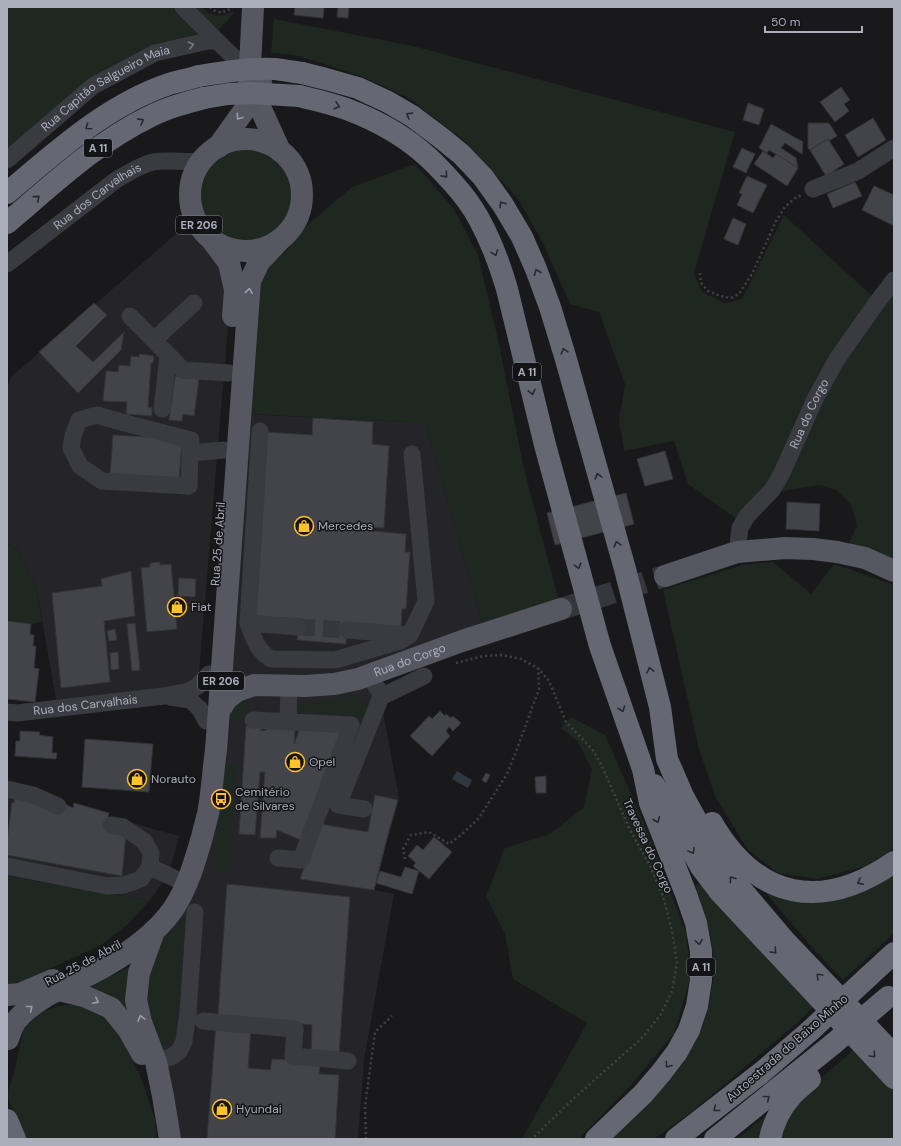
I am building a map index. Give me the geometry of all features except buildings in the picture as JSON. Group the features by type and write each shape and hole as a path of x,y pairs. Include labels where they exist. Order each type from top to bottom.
{"highway":[{"path":"7,193 83,131 122,105 170,84 199,76 226,71 274,69 302,73 358,88 388,102 412,116 461,154 503,205 522,237 550,307 624,569 660,708 667,759 693,814 717,858 734,881 781,936 894,1055"},
{"name":"A 11","path":"7,223 107,141 149,116 175,106 204,98 228,94 251,93 299,96 348,109 373,120 423,152 462,194 478,218 491,243 507,289 545,445 600,646 643,769 650,803 696,923 701,951 701,980 697,1006 689,1030 677,1052 643,1094 596,1139"},
{"path":"660,708 706,814 720,837 733,853 749,869 764,880 790,890 810,893 832,891 854,885 894,862"},
{"name":"A 11","path":"643,769 662,798 701,867 720,892 894,1078"},
{"name":"Autoestrada do Baixo Minho","path":"676,1139 761,1073 894,953"},
{"name":"Autoestrada do Baixo Minho","path":"714,1139 833,1044 891,994"},
{"path":"770,1139 772,1130 781,1111 793,1094 826,1064 833,1044"},
{"path":"7,1120 15,1139"}],"main road":[{"name":"ER 206","path":"218,147 248,105 253,7"},
{"name":"ER 206","path":"264,7 260,107 280,151"},
{"name":"ER 206","path":"250,139 266,143 280,151 292,164 300,180 302,197 299,214 290,230 278,242 262,249 244,252 227,248 212,240 200,227 192,211 190,194 193,176 201,161 218,147 233,141 250,139"},
{"name":"Rua 25 de Abril","path":"7,1052 7,1037 14,1023 26,1010 59,990 111,963 135,947 154,931 174,908 186,886 196,859 208,814 216,750 209,674 235,290 229,264 212,240"},
{"name":"Rua 25 de Abril","path":"7,995 20,994 35,988 105,953 129,938 147,922 165,900 176,879 185,855 196,810 204,748 212,716 222,657 250,281 259,262 278,242"},
{"path":"665,576 737,552 785,548 837,552 865,558 894,571"},
{"name":"Rua do Corgo","path":"212,716 227,698 237,691 254,685 305,686 334,684 358,679 462,641 561,609"},
{"name":"Rua do Corgo","path":"222,657 229,669 254,685"},
{"name":"Rua 25 de Abril","path":"154,931 139,973 136,1000 141,1022 156,1062 170,1139"},
{"name":"Rua 25 de Abril","path":"59,990 84,996 111,1008 128,1029 163,1096"}],"street":[{"path":"183,7 249,72"},
{"name":"Rua Capitão Salgueiro Maia","path":"7,160 93,86 155,53 217,41"},
{"path":"813,189 858,171 894,148"},
{"name":"Rua dos Carvalhais","path":"7,264 116,180 135,169 153,162 201,161"},
{"name":"Rua do Corgo","path":"737,552 740,528 747,516 772,490 781,475 816,397 837,359 875,304 894,280"},
{"path":"154,340 194,303"},
{"path":"130,316 183,370 230,373"},
{"path":"162,409 168,355"},
{"path":"97,415 191,440 190,453 189,486 102,481 80,466 71,448 73,436 79,420 97,415"},
{"path":"260,431 248,622 256,645 263,654 271,659 335,660 400,642 410,635 426,600 412,454"},
{"path":"190,453 224,450"},
{"path":"248,622 298,627"},
{"path":"347,630 410,635"},
{"path":"285,660 288,721"},
{"name":"Rua dos Carvalhais","path":"7,712 17,713 189,692 198,686 209,674"},
{"path":"382,694 387,694 424,676"},
{"path":"358,679 368,681 382,694"},
{"path":"364,809 338,806 382,694"},
{"name":"Rua dos Carvalhais","path":"164,696 190,700 200,710 212,716"},
{"path":"253,720 351,725 300,860 278,858"},
{"path":"7,789 33,795 58,806"},
{"path":"7,866 107,886 124,885 141,880 150,867 151,853 144,841 124,826 111,825"},
{"path":"150,867 176,879"},
{"path":"156,1062 173,1056 180,1050 184,1041 188,1013 195,912"},
{"path":"204,1021 295,1029 294,1056 348,1061"}],"path":[{"path":"210,7 215,11 220,12 226,11 233,7"},
{"path":"700,273 701,283 708,291 720,296 731,298 739,294 752,274 776,221 785,208 795,198 813,189"},
{"name":"Travessa do Corgo","path":"452,664 483,656 502,655 521,659 538,668 549,681 566,722 592,749 601,764 629,828 650,866 663,896 671,924 677,963 672,991 661,1014 644,1037 573,1099 532,1139"},
{"path":"405,859 403,849 411,835 429,832 449,844 461,836 480,818 507,774 517,749 539,689 538,668"},
{"path":"366,1139 365,1106 375,1032 392,1016"}],"shaded area":[{"path":"7,7 174,7 202,36 154,46 7,151"},
{"path":"193,7 202,7 213,15 224,15 232,11 234,13 217,32"},
{"path":"274,19 413,46 735,132 694,273 702,292 725,303 742,299 784,215 874,298 769,486 738,520 688,484 674,441 624,451 619,419 625,384 599,312 570,304 542,241 518,199 466,142 407,97 360,76 318,62 294,55 271,53"},
{"path":"246,149 264,153 279,163 289,178 293,196 289,214 279,229 264,239 246,243 228,239 213,229 203,214 199,196 203,178 213,163 228,153"},
{"path":"415,164 454,209 478,255 497,335 524,469 559,602 483,626 425,423 248,414 260,283 269,266 284,253 305,227 352,187"},
{"path":"190,222 210,245 231,292 197,695 58,711 37,590 18,550 7,543 7,389 11,377"},
{"path":"894,290 894,564 847,548 857,526 852,506 837,490 819,485 778,492 826,389"},
{"path":"242,414 425,423 483,626 381,665 383,712 399,798 374,890 394,894 364,1059 358,1139 176,1139 162,1074 157,934 210,821"},
{"path":"7,543 18,550 37,590 42,622 31,624 7,621"},
{"path":"773,562 811,594 834,564 894,585 894,848 870,865 817,879 778,873 748,850 715,796 699,749 663,590 742,565"},
{"path":"356,695 369,705 365,717 304,711 302,720 297,717 295,705"},
{"path":"242,701 249,701 248,716 234,719 228,725 228,766 236,765 229,871 214,868 223,742 225,721 235,706"},
{"path":"571,717 605,735 647,830 686,933 691,975 674,1034 631,1085 579,1139 522,1139 587,1023 513,979 505,934 486,896 505,848 550,834 584,807 592,769 577,741 561,728"},
{"path":"457,771 472,780 468,788 452,779"},
{"path":"7,782 68,805 179,836 171,866 162,883 150,900 7,876"},
{"path":"894,873 894,933 843,980 802,936 764,890 811,902 834,901 847,897"},
{"path":"7,876 150,900 128,924 101,945 26,980 7,985"},
{"path":"698,883 712,896 814,1006 797,1023 719,1089 681,1120 654,1139 609,1139 644,1108 674,1075 698,1037 706,1016 713,982 713,958 711,939 695,885"},
{"path":"184,916 176,1033 166,1044 159,1046 148,1014 146,982 156,951"},
{"path":"133,965 130,1019 88,988"},
{"path":"79,1003 101,1012 119,1033 142,1080 155,1120 157,1139 26,1139 9,1102 8,1092 15,1069 23,1030 39,1013 55,1007"},
{"path":"855,1048 894,1091 894,1139 777,1139 782,1124 808,1092"},
{"path":"766,1116 760,1139 737,1139"}],"tunnel":[{"path":"561,609 665,576"},
{"path":"298,627 347,630"}],"place":[{"name":"Mercedes","path":"304,526"},
{"name":"Fiat","path":"177,607"},
{"name":"Opel","path":"295,762"},
{"name":"Norauto","path":"137,779"},
{"name":"Cemitério de Silvares","path":"221,799"},
{"name":"Hyundai","path":"222,1109"}]}
